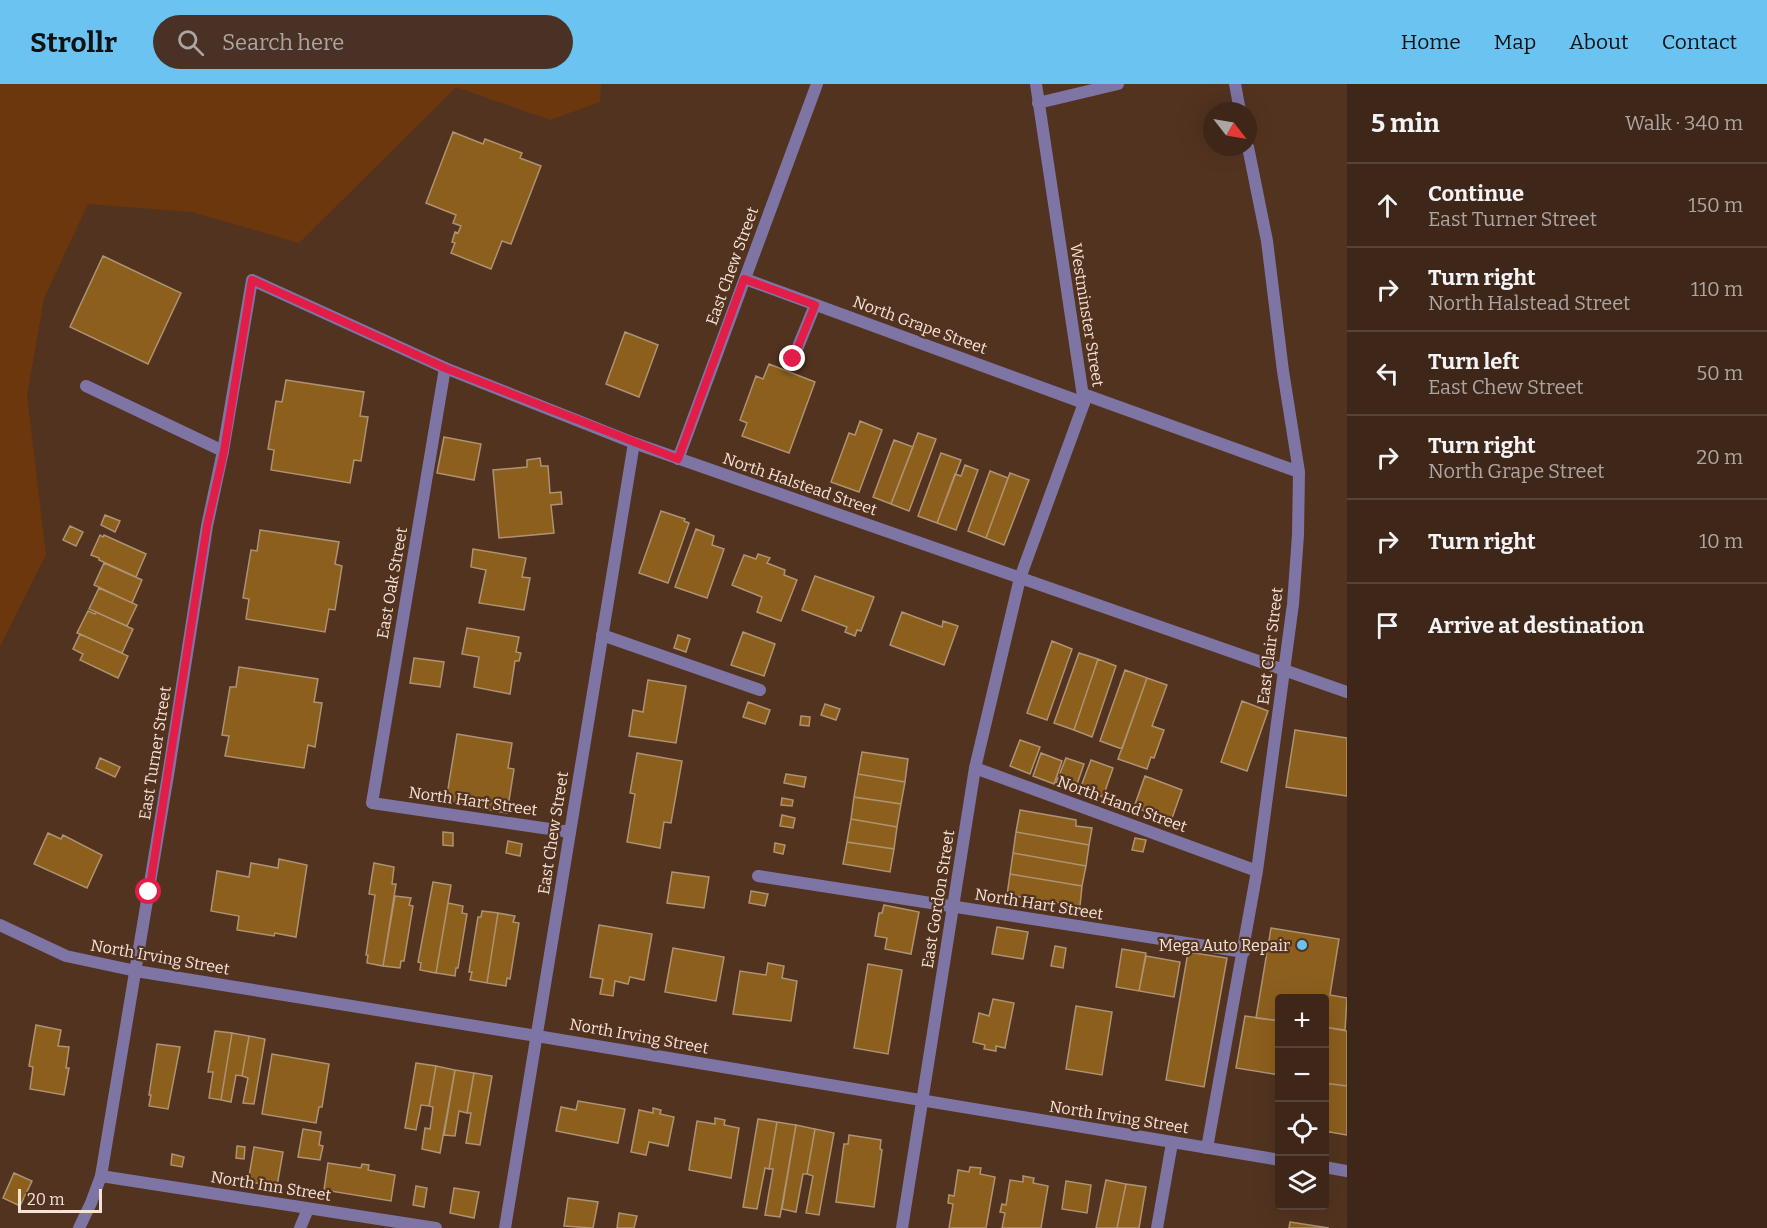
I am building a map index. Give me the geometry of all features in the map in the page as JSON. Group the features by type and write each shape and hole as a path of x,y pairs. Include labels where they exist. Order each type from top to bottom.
{"street":[{"name":"East Chew Street","path":"678,459 816,84"},
{"name":"Westminster Street","path":"1020,578 1083,399 1036,84"},
{"path":"1038,103 1118,84"},
{"path":"1235,84 1238,102"},
{"name":"East Clair Street","path":"1207,1148 1257,872 1296,572 1299,472 1283,371 1267,241 1250,156"},
{"name":"North Grape Street","path":"744,279 1083,399 1299,472"},
{"name":"North Halstead Street","path":"252,280 445,368 634,443 1347,692"},
{"name":"East Turner Street","path":"79,1228 92,1203 101,1176 207,526 224,451 252,280"},
{"path":"793,359 815,305"},
{"name":"East Oak Street","path":"372,803 445,368"},
{"path":"86,386 224,451"},
{"name":"East Chew Street","path":"505,1228 634,443"},
{"name":"East Gordon Street","path":"902,1228 975,768 1020,578"},
{"path":"602,635 760,690"},
{"name":"North Hand Street","path":"975,768 1257,872"},
{"name":"North Hart Street","path":"372,803 570,832"},
{"name":"North Hart Street","path":"758,876 1244,952"},
{"name":"North Irving Street","path":"0,925 66,956 136,971 1275,1159"},
{"path":"1157,1228 1172,1143"},
{"path":"1329,1168 1347,1171"},
{"name":"North Inn Street","path":"101,1176 436,1228"},
{"path":"300,1228 308,1209"}],"shaded area":[{"path":"0,84 601,84 600,102 550,120 456,87 299,243 192,212 88,204 44,298 27,396 46,555 0,647"}],"building":[{"path":"453,132 483,144 485,139 522,153 520,158 541,166 511,244 502,241 491,269 451,253 455,243 452,242 455,232 458,233 461,226 453,223 456,215 426,203"},
{"path":"103,256 181,293 148,364 70,327"},
{"path":"625,332 658,345 639,397 606,384"},
{"path":"769,364 815,382 789,453 742,436 747,423 740,420 756,376 763,379"},
{"path":"286,380 364,392 360,416 368,417 361,461 354,460 350,483 271,470 274,450 268,449 276,401 282,402"},
{"path":"860,421 882,430 859,492 831,482 849,433 855,435"},
{"path":"918,433 936,439 909,511 891,504"},
{"path":"444,437 481,444 474,480 437,473"},
{"path":"894,440 913,447 891,504 873,497"},
{"path":"941,453 961,460 937,523 918,516"},
{"path":"540,458 541,466 548,466 550,493 561,492 562,504 551,505 554,533 499,538 493,470 527,467 527,460"},
{"path":"965,465 978,470 956,530 937,523 955,474 961,476"},
{"path":"990,471 1008,478 986,538 968,531"},
{"path":"1010,473 1029,480 1004,545 986,538"},
{"path":"661,511 685,519 684,521 689,523 668,583 639,573"},
{"path":"105,515 120,521 115,532 101,525"},
{"path":"70,526 83,532 76,546 63,540"},
{"path":"696,529 714,536 712,545 724,549 707,598 675,587"},
{"path":"260,530 339,542 335,564 342,566 335,610 329,609 325,632 246,619 249,599 243,598 251,550 257,551"},
{"path":"100,535 146,554 136,577 91,555"},
{"path":"473,549 526,558 522,577 530,578 524,610 479,603 486,570 471,567"},
{"path":"758,554 770,558 767,563 785,570 784,575 797,580 781,621 757,612 762,597 732,585 744,555 756,559"},
{"path":"104,563 142,580 132,603 94,585"},
{"path":"815,576 874,597 861,631 857,630 855,636 845,632 847,627 802,610"},
{"path":"99,588 137,605 127,626 89,609"},
{"path":"88,611 95,614 96,612 133,629 122,653 77,633"},
{"path":"902,612 942,627 943,621 958,626 944,665 890,645"},
{"path":"467,628 519,637 516,652 521,653 519,661 515,661 510,694 474,687 479,657 462,654"},
{"path":"743,632 775,644 764,676 731,665"},
{"path":"80,634 128,656 118,678 80,660 83,654 73,649"},
{"path":"678,635 690,639 686,652 674,648"},
{"path":"1052,641 1072,649 1047,720 1027,713"},
{"path":"1079,653 1098,659 1074,730 1054,723"},
{"path":"414,658 444,662 440,687 410,683"},
{"path":"1098,659 1116,666 1092,737 1074,730"},
{"path":"239,667 318,679 314,702 322,703 315,747 308,745 304,768 225,756 229,736 222,735 230,687 236,687"},
{"path":"1125,670 1147,678 1122,749 1100,741"},
{"path":"1147,678 1167,685 1152,726 1164,730 1154,758 1151,757 1147,769 1118,759"},
{"path":"648,680 686,686 676,743 629,736 633,710 643,712"},
{"path":"1242,701 1268,711 1247,771 1221,762"},
{"path":"748,702 770,710 765,724 743,717"},
{"path":"825,704 840,709 836,720 821,715"},
{"path":"801,716 810,717 809,726 800,725"},
{"path":"1295,730 1347,738 1347,796 1286,787"},
{"path":"457,734 512,743 508,768 514,769 507,813 446,801"},
{"path":"1020,740 1040,747 1030,774 1010,766"},
{"path":"862,752 908,759 905,782 858,774"},
{"path":"637,753 682,761 671,823 664,822 660,848 627,842 635,794 630,793"},
{"path":"1041,753 1062,761 1054,784 1033,776"},
{"path":"100,758 120,767 115,777 96,768"},
{"path":"1066,758 1084,764 1075,790 1056,783"},
{"path":"1091,760 1113,768 1103,797 1080,789"},
{"path":"786,774 806,777 804,787 784,783"},
{"path":"858,774 905,782 901,804 854,797"},
{"path":"1145,776 1182,790 1171,821 1134,807"},
{"path":"854,797 901,804 897,827 851,819"},
{"path":"782,798 793,800 792,806 781,805"},
{"path":"1020,810 1076,820 1076,826 1092,828 1089,845 1016,832"},
{"path":"782,815 795,818 793,828 780,826"},
{"path":"851,819 897,827 894,849 847,842"},
{"path":"443,832 453,833 453,846 443,845"},
{"path":"1016,832 1089,845 1086,866 1013,853"},
{"path":"48,833 61,839 63,835 102,855 87,888 34,864"},
{"path":"1135,838 1146,840 1143,852 1132,850"},
{"path":"508,841 522,844 520,856 506,853"},
{"path":"847,842 894,849 890,872 843,864"},
{"path":"775,843 785,845 783,854 774,852"},
{"path":"1013,853 1086,866 1082,886 1010,874"},
{"path":"279,859 307,865 296,937 237,930 239,916 211,911 217,871 249,877 251,863 278,868"},
{"path":"374,863 394,867 392,884 396,884 383,966 367,963 368,955 366,955 375,895 369,894"},
{"path":"672,872 709,877 704,908 667,903"},
{"path":"1010,874 1082,886 1080,906 1007,895"},
{"path":"433,882 451,885 436,973 420,970 421,963 418,962"},
{"path":"751,891 768,894 765,906 749,903"},
{"path":"395,896 411,898 409,905 413,906 404,961 401,961 400,968 383,966"},
{"path":"448,903 463,906 462,913 467,914 455,976 436,973"},
{"path":"884,905 919,912 911,954 885,949 887,938 875,936 879,913 882,913"},
{"path":"482,911 498,913 487,983 470,980 472,972 469,972 478,917 481,917"},
{"path":"498,913 515,916 513,922 519,923 510,979 507,978 506,986 487,983"},
{"path":"599,925 652,934 644,980 630,977 628,984 615,981 613,996 600,994 603,979 590,977"},
{"path":"997,927 1028,932 1023,959 992,954"},
{"path":"1271,928 1339,939 1330,995 1347,998 1345,1030 1329,1028 1329,994 1275,994 1275,1020 1256,1018"},
{"path":"1055,946 1066,948 1063,968 1051,966"},
{"path":"673,948 724,957 716,1001 665,992"},
{"path":"1122,949 1146,953 1139,991 1116,987"},
{"path":"1188,952 1227,958 1204,1087 1166,1080"},
{"path":"1146,956 1180,962 1174,997 1139,991"},
{"path":"768,963 784,966 782,978 797,981 791,1021 733,1014 740,971 766,975"},
{"path":"868,964 902,970 888,1054 854,1048"},
{"path":"993,999 1014,1003 1005,1048 996,1046 996,1051 984,1049 985,1045 973,1042 979,1013 989,1016"},
{"path":"1076,1006 1112,1012 1102,1075 1066,1069"},
{"path":"1245,1016 1275,1020 1275,1074 1236,1068"},
{"path":"36,1025 61,1030 58,1046 69,1047 66,1068 69,1068 64,1095 30,1089 33,1067 29,1066"},
{"path":"1329,1028 1347,1031 1347,1086 1329,1084"},
{"path":"215,1031 232,1033 221,1100 209,1098 213,1072 208,1072"},
{"path":"232,1033 249,1036 242,1076 236,1075 231,1102 221,1100"},
{"path":"249,1036 265,1039 254,1104 243,1103 248,1078 242,1076"},
{"path":"157,1044 180,1047 168,1109 149,1106"},
{"path":"272,1054 329,1064 322,1107 319,1107 316,1123 262,1114"},
{"path":"416,1063 436,1066 429,1106 421,1105 416,1130 405,1128"},
{"path":"436,1066 455,1070 440,1153 422,1149 425,1128 430,1129 433,1107 429,1106"},
{"path":"455,1070 474,1073 467,1113 459,1111 455,1136 444,1135"},
{"path":"474,1073 492,1076 480,1145 466,1143 471,1113 467,1113"},
{"path":"1329,1084 1347,1086 1347,1135 1329,1132"},
{"path":"578,1101 625,1109 618,1143 556,1131 561,1107 576,1110"},
{"path":"653,1108 661,1110 660,1114 674,1117 668,1146 649,1142 646,1155 631,1152 639,1110 653,1113"},
{"path":"715,1118 725,1120 724,1125 739,1128 731,1178 689,1170 697,1121 715,1124"},
{"path":"758,1119 777,1122 769,1169 765,1168 757,1209 743,1207"},
{"path":"777,1122 796,1125 780,1217 765,1215 773,1169 769,1169"},
{"path":"796,1125 815,1129 807,1174 803,1174 796,1212 782,1209"},
{"path":"303,1129 321,1132 319,1145 323,1146 320,1160 298,1157"},
{"path":"815,1129 834,1133 819,1215 806,1213 813,1176 807,1174"},
{"path":"849,1135 881,1140 880,1149 882,1150 874,1207 836,1202 844,1144 848,1144"},
{"path":"237,1146 245,1147 244,1159 236,1158"},
{"path":"254,1147 283,1152 277,1186 248,1182"},
{"path":"172,1154 184,1157 182,1167 171,1165"},
{"path":"328,1163 361,1168 362,1164 369,1165 368,1170 395,1175 391,1201 324,1190"},
{"path":"970,1167 981,1168 980,1174 995,1177 986,1228 949,1228 953,1204 948,1203 949,1195 954,1196 958,1170 969,1172"},
{"path":"14,1173 32,1181 20,1206 3,1198"},
{"path":"1023,1176 1034,1178 1033,1183 1048,1186 1041,1228 1002,1228 1005,1213 1000,1212 1002,1204 1006,1205 1010,1180 1023,1182"},
{"path":"1106,1180 1126,1184 1117,1228 1096,1228"},
{"path":"1066,1181 1091,1185 1087,1213 1062,1209"},
{"path":"1126,1184 1146,1187 1139,1228 1117,1228"},
{"path":"416,1186 427,1188 424,1207 413,1205"},
{"path":"454,1188 479,1192 474,1218 450,1213"},
{"path":"568,1198 598,1202 593,1228 564,1226"},
{"path":"619,1213 637,1216 634,1228 617,1228"},
{"path":"1290,1222 1329,1228 1289,1228"}],"place":[{"name":"Mega Auto Repair","path":"1302,945"}],"route":[{"path":"149,892 207,526 224,451 252,280 445,368 678,459 744,279 815,305 793,359"}]}
